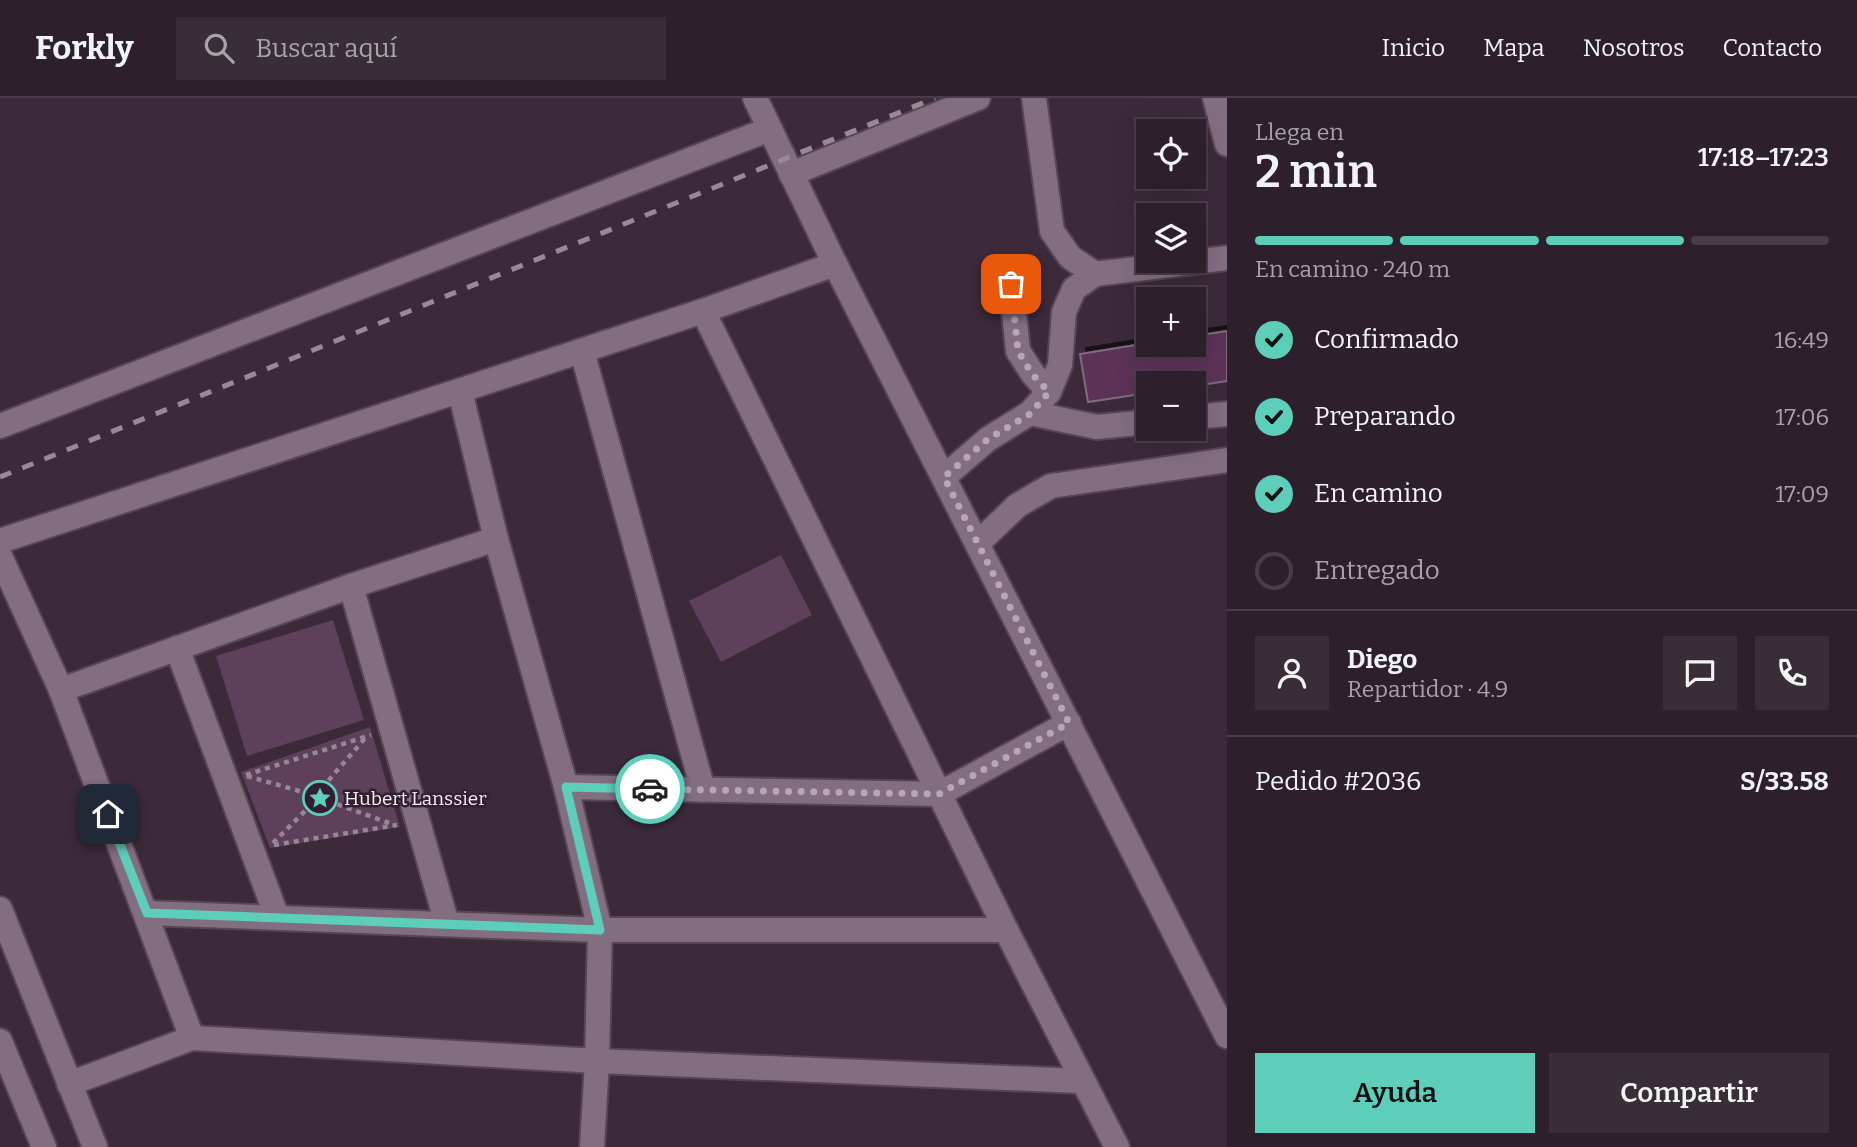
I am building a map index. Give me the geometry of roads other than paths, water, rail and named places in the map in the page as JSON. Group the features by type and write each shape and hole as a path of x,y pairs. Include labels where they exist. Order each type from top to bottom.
{"street":[{"path":"755,98 835,264 1227,1036"},
{"path":"791,174 978,98"},
{"path":"1034,98 1052,231 1070,257 1096,274"},
{"path":"1215,98 1227,144"},
{"path":"0,426 770,129"},
{"path":"944,477 988,439 1030,414 1049,392 1060,365 1064,312 1074,289 1096,274 1227,258"},
{"path":"0,541 703,311 835,264"},
{"path":"1011,284 1018,351 1032,374 1049,392"},
{"path":"703,311 1006,930 1117,1147"},
{"path":"582,351 703,790"},
{"path":"460,391 496,539 566,787 600,930 592,1147"},
{"path":"1030,414 1097,427 1136,423"},
{"path":"1206,416 1227,414"},
{"path":"978,543 1018,505 1051,486 1227,460"},
{"path":"61,690 351,586 496,539"},
{"path":"0,556 61,690 192,1038"},
{"path":"351,586 391,728 406,823 447,924"},
{"path":"177,648 236,778 277,917"},
{"path":"566,787 939,794 1069,723"},
{"path":"0,909 95,1147"},
{"path":"147,913 600,930 1006,930"},
{"path":"69,1084 192,1038 597,1061 1082,1081"},
{"path":"0,1041 44,1147"}],"railway":[{"path":"0,477 935,98"}],"place":[{"name":"Hubert Lanssier","path":"320,798"}]}
